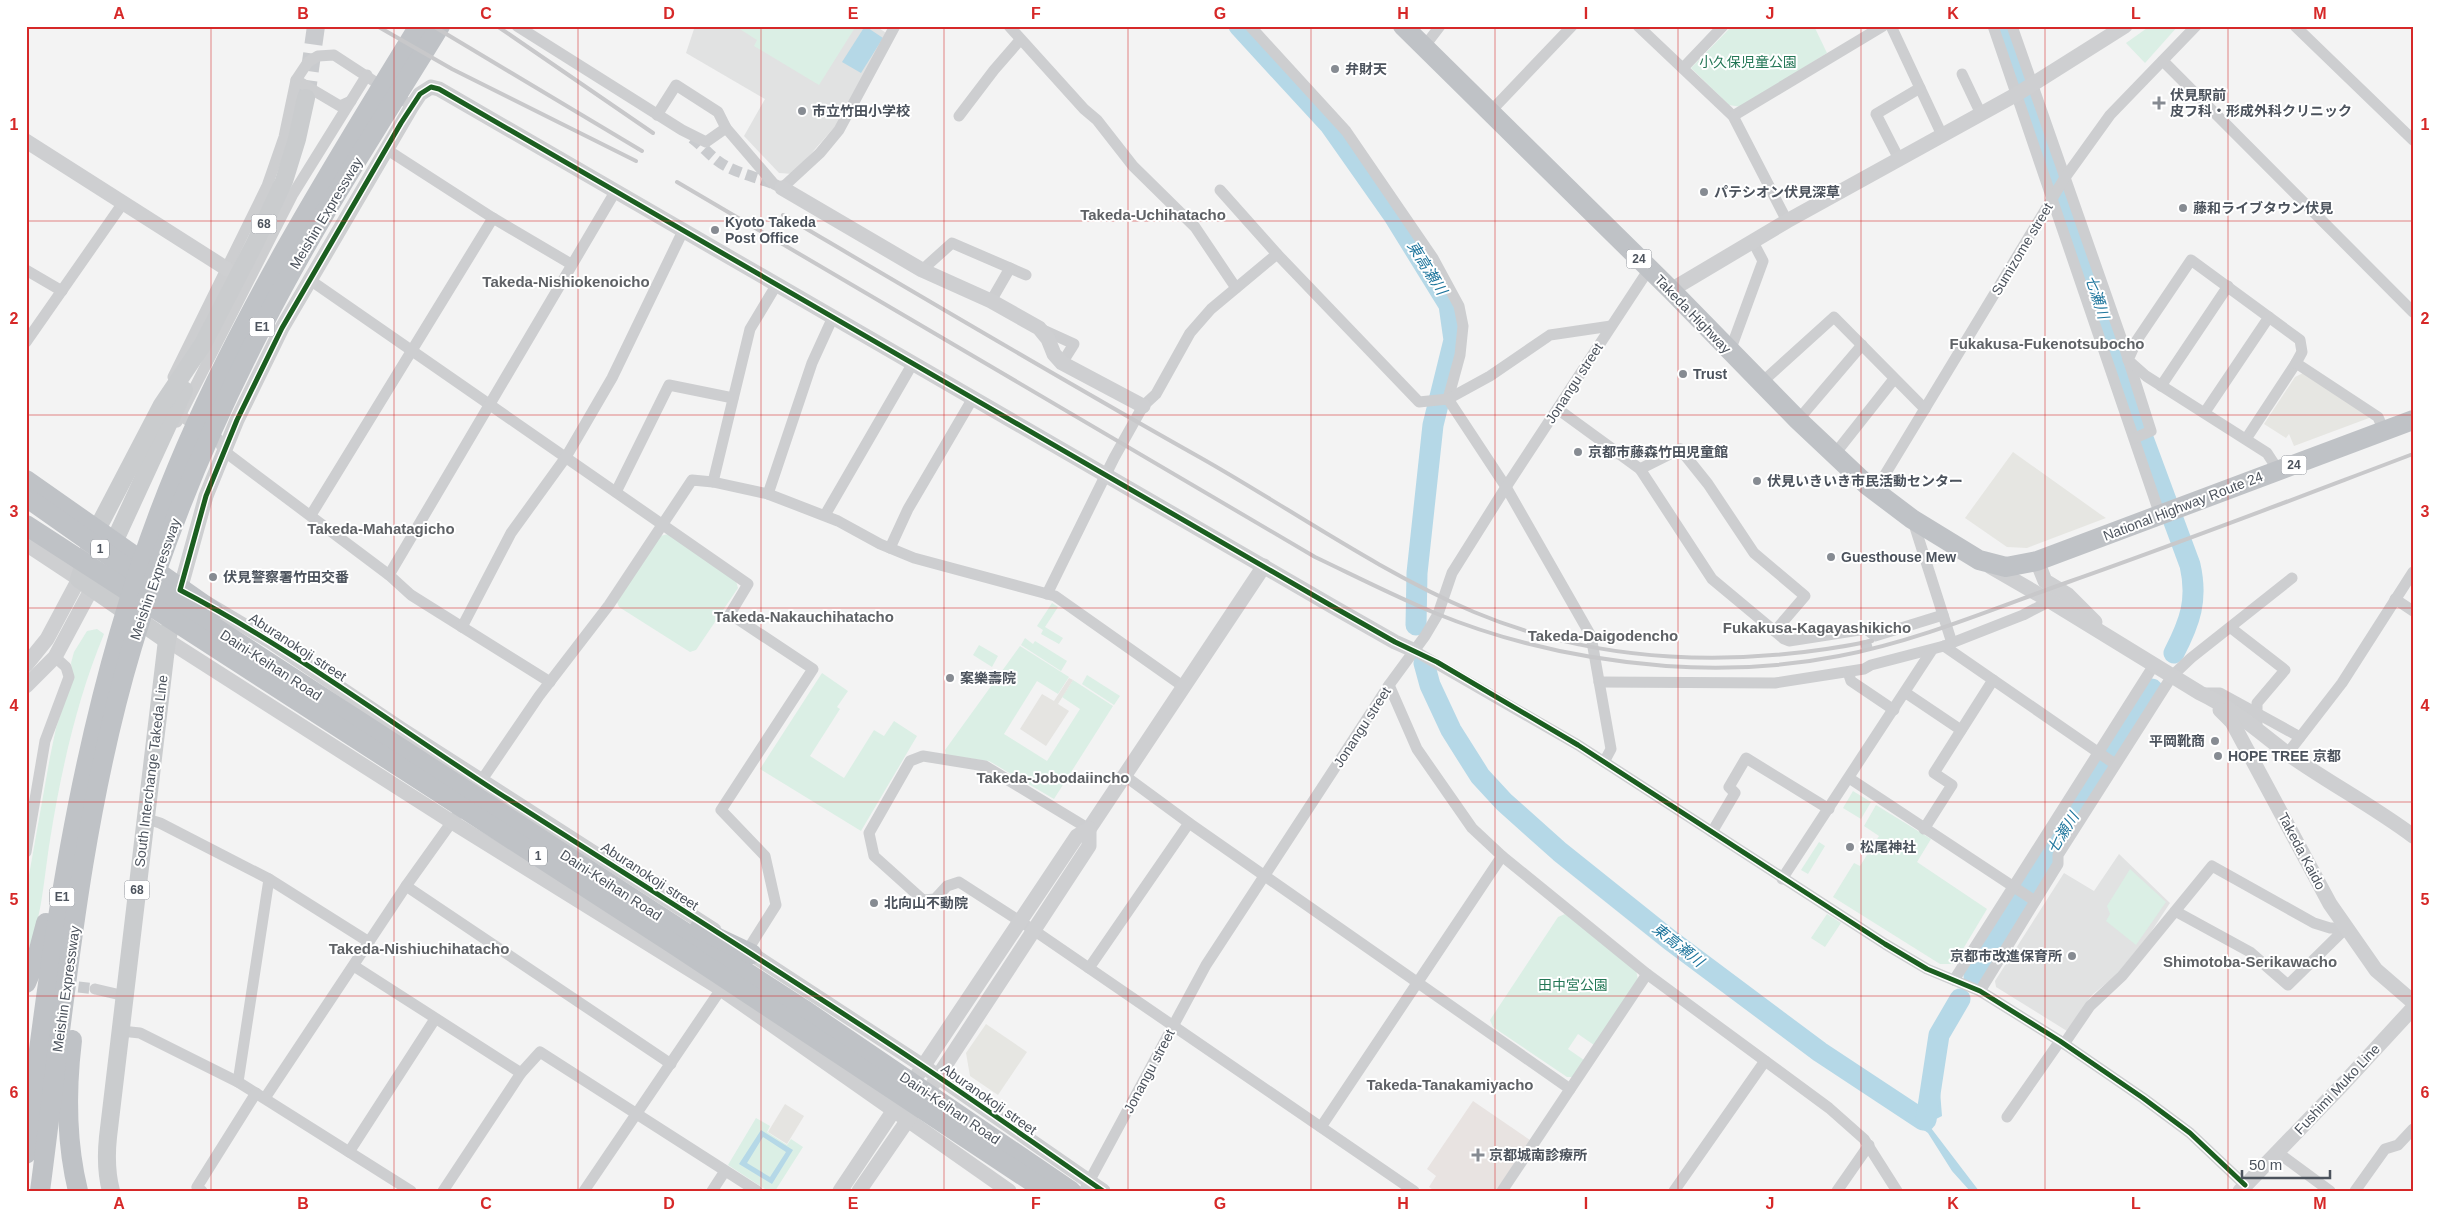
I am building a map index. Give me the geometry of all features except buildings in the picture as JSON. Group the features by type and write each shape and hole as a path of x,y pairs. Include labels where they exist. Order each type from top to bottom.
{"highway":[{"name":"Meishin Expressway","path":"40,1191 78,904 101,774 118,699 124,646 135,582 176,470 250,312 310,207 420,26"},
{"name":"Meishin Expressway","path":"26,1154 56,928 90,740 124,646 150,590 185,493 239,373 299,259 440,26"},
{"name":"Takeda Highway","path":"1403,26 1671,290 1834,455 1875,491 1912,519 1979,560"},
{"name":"National Highway Route 24","path":"1979,560 2006,567 2037,561 2413,420"},
{"path":"26,480 298,672 701,930 749,953"},
{"name":"Daini-Keihan Road","path":"26,497 182,606 806,1011 1072,1191"},
{"name":"Daini-Keihan Road","path":"26,525 683,950 1046,1191"},
{"path":"26,538 278,704 605,909 754,1012"},
{"path":"78,1191 69,1124 69,1064 118,699"},
{"path":"26,983 43,938 90,740"}],"main road":[{"name":"68","path":"85,584 93,537 162,406 203,344 256,243 284,181 297,139 306,98"},
{"name":"68","path":"85,584 110,550 196,366 203,344"},
{"name":"Aburanokoji street","path":"93,537 127,562 180,590"},
{"path":"85,584 167,640"},
{"name":"South Interchange Takeda Line","path":"111,1191 107,1177 106,1160 144,818 167,640 180,590"}],"street":[{"path":"518,26 657,115 706,142 726,128"},
{"path":"778,186 820,153 839,130 895,26"},
{"path":"1009,26 1084,109 1097,120 1133,166 1195,227 1236,288"},
{"path":"1250,26 1346,131 1433,258 1459,306 1463,326 1460,355 1447,400"},
{"path":"1424,47 1440,26"},
{"path":"1490,112 1572,26"},
{"path":"1638,26 1733,116 1787,221"},
{"path":"1684,68 1722,26"},
{"path":"1733,116 1883,26"},
{"path":"1891,26 1942,135"},
{"path":"1993,26 2025,89 2063,180 2128,360 2151,431 2141,436"},
{"path":"2012,26 2025,89 2053,198 2141,436 2166,513"},
{"path":"1671,290 1787,221 2025,89 2125,26"},
{"name":"Sumizome street","path":"1875,491 2063,180 2110,115 2196,26"},
{"path":"2295,26 2413,140"},
{"path":"960,116 994,70 1020,40"},
{"path":"162,406 173,377 253,218 272,173 284,137 296,80 308,62 324,54 334,55 412,106"},
{"path":"2163,61 2413,312"},
{"path":"1962,74 1981,114"},
{"path":"158,448 165,441 181,416 293,194 366,75"},
{"path":"296,80 340,106 351,101"},
{"path":"657,115 676,85 718,112 726,128 778,186 922,270 990,301 1039,328 1074,344 1062,363"},
{"path":"180,590 206,496 224,451 282,328 412,106 420,94 431,87 439,89 1395,642 1413,650 1604,762 1782,878 1927,968 1980,991 2062,1042 2190,1133 2242,1188"},
{"path":"1899,159 1876,114 1920,88"},
{"path":"26,141 227,269"},
{"path":"386,149 493,218 571,264"},
{"path":"1220,190 1277,254 1420,402 1447,400 1490,376 1550,336 1611,326"},
{"path":"388,575 615,192"},
{"path":"26,342 123,203"},
{"path":"311,515 493,218"},
{"path":"462,626 510,533 566,457 612,378 683,231"},
{"path":"1730,351 1763,261 1753,242"},
{"path":"922,270 952,243 1026,274"},
{"path":"1047,594 1106,475 1143,406 1156,394 1190,333 1211,309 1277,254"},
{"path":"2128,360 2137,340 2191,260 2300,340 2302,352 2246,439"},
{"path":"990,301 1010,268"},
{"name":"Jonangu street","path":"1087,1186 1206,965 1266,876 1389,685 1425,636 1438,614 1452,574 1506,487 1649,269"},
{"path":"26,270 62,291"},
{"path":"310,280 748,584 730,614 813,669 721,810 765,856 776,905 749,953"},
{"path":"713,482 750,329 777,284"},
{"path":"2161,386 2228,286"},
{"path":"768,494 812,364 833,317"},
{"path":"1761,383 1834,317 1925,409"},
{"path":"2205,412 2269,317"},
{"path":"1039,328 1048,339 1054,354 1062,363 1143,406"},
{"path":"1798,420 1862,344"},
{"path":"2128,360 2146,376 2267,453 2278,470"},
{"path":"824,515 913,363"},
{"path":"2296,363 2378,417 2384,432"},
{"path":"1834,455 1894,379"},
{"path":"616,492 669,385 733,398"},
{"path":"890,548 908,509 973,398"},
{"path":"1447,400 1506,487 1591,636 1611,749 1604,762"},
{"path":"1558,410 1640,469 1712,578 1775,631 1790,641 1866,629 1874,636 1943,615"},
{"path":"181,416 218,440 224,451 311,515 411,595 550,682"},
{"path":"1640,469 1680,448 1708,484 1754,553 1805,596 1775,631"},
{"path":"202,1191 197,1187 354,966 406,886 550,682 609,605 692,480 713,482 768,494 824,515 890,548 931,563 1055,596 1184,687"},
{"name":"Aburanokoji street","path":"26,491 93,537"},
{"path":"1912,519 1943,615 1948,645 1993,680 2107,758"},
{"path":"26,544 85,584"},
{"name":"Takeda Kaido","path":"1979,560 2107,635 2200,693 2226,706 2288,753 2385,815 2413,836"},
{"path":"2037,561 2045,581 2068,595 2107,635"},
{"path":"860,1191 938,1077 1077,836 1089,830 1264,566"},
{"path":"2288,753 2342,683 2413,572"},
{"path":"2050,850 2107,758 2172,676 2191,658 2292,578"},
{"path":"26,686 55,657 85,584"},
{"path":"26,665 47,639 85,584"},
{"name":"Aburanokoji street","path":"180,590 230,616 270,641 481,781 923,1066 1087,1186 1103,1191"},
{"path":"2396,599 2413,611"},
{"path":"1600,682 1776,683 1848,672 1864,669 1870,660 1932,650 1948,645 2023,615 2050,601"},
{"path":"2231,628 2285,670 2257,703 2257,728 2245,737 2246,748"},
{"path":"1856,632 1865,640"},
{"path":"167,640 452,822 721,989 1009,1191"},
{"path":"1782,878 1906,693 1932,650"},
{"path":"26,852 46,741 69,677 66,667 55,657"},
{"path":"1954,980 2016,890 2050,850 2107,758 2154,665"},
{"path":"1848,672 1851,681 1894,710"},
{"path":"1924,829 1952,786 1934,773 1993,680"},
{"path":"1389,685 1417,749 1472,828 1502,856 1647,974 1829,1108 1868,1145 1897,1191"},
{"path":"1906,693 1961,730"},
{"path":"2200,693 2220,693 2300,737"},
{"name":"Takeda Kaido","path":"2200,693 2232,722 2330,904 2346,928 2376,970 2413,1002"},
{"path":"1089,830 984,766 923,756 910,761 869,833 874,856 923,900 935,899 947,886 959,882 1026,925 1414,1191"},
{"path":"1712,832 1735,793 1729,788 1746,758 1829,809"},
{"path":"1125,776 1189,823 1570,1089"},
{"path":"1849,778 2032,900"},
{"path":"144,818 160,823 269,879 369,942"},
{"path":"1089,968 1189,823"},
{"path":"1980,991 2032,900 2058,864 2050,850"},
{"path":"1321,1127 1502,856"},
{"path":"2006,1117 2090,1006 2122,976 2212,866 2314,923 2330,928 2346,928"},
{"path":"238,1082 269,879"},
{"path":"406,886 671,1064"},
{"path":"2175,911 2250,952 2288,985 2346,928"},
{"path":"840,1191 923,1066 1026,925"},
{"path":"354,966 521,1073"},
{"path":"1502,1191 1647,974"},
{"path":"95,989 125,996"},
{"path":"584,1191 721,989"},
{"name":"Fushimi Muko Line","path":"2242,1188 2413,1008"},
{"path":"349,1152 435,1019"},
{"path":"121,1031 140,1033 238,1082 411,1191"},
{"path":"443,1191 521,1073 540,1052 757,1191"},
{"path":"1674,1191 1765,1061"},
{"path":"2355,1191 2385,1149 2398,1145 2413,1129"},
{"path":"1837,1191 1868,1145"},
{"path":"2277,1152 2330,1191"},
{"path":"712,1191 725,1170"}],"shaded area":[{"name":"市立竹田小学校","path":"695,26 876,26 889,35 839,122 793,174 779,173 744,136 765,99 686,53"},
{"path":"2303,373 2369,416 2369,418 2294,446 2289,434 2286,438 2264,424 2295,377"},
{"path":"2013,452 2106,518 2027,548 2007,547 1965,518"},
{"name":"京都市改進保育所","path":"2119,854 2170,903 2149,935 2115,976 2091,996 2067,1031 1996,987 1995,981 2064,873 2094,891"},
{"path":"986,1024 1027,1052 998,1095 970,1076 966,1053"},
{"name":"京都城南診療所","path":"1473,1101 1530,1140 1496,1191 1435,1191 1429,1187 1436,1176 1427,1169"}],"green space":[{"path":"735,26 856,26 819,85 754,46 757,40"},
{"name":"小久保児童公園","path":"1732,26 1814,26 1827,53 1741,107 1729,105 1691,68"},
{"path":"2150,26 2178,26 2145,63 2126,43"},
{"path":"668,534 736,581 738,588 696,650 690,652 619,607 617,602 660,536"},
{"path":"1052,603 1058,607 1045,627 1063,638 1059,644 1041,634 1043,630 1037,626"},
{"path":"97,629 104,634 94,659 71,736 54,814 39,914 26,955 26,892 56,728 73,677 71,663 74,652 87,631"},
{"path":"1025,638 1033,644 1035,641 1067,661 1061,671 1021,645"},
{"path":"979,645 998,656 992,667 973,655"},
{"path":"1020,646 1069,677 1058,694 1037,681 1004,734 1047,761 1080,709 1062,697 1073,680 1113,706 1054,799 989,761 946,755 945,750"},
{"path":"822,673 848,691 837,707 840,709 810,756 844,778 874,730 884,736 894,721 917,736 861,831 760,769"},
{"path":"1087,675 1120,696 1114,705 1082,684"},
{"path":"1853,791 1871,802 1861,819 1843,808"},
{"path":"1876,805 1931,839 1917,862 1987,909 1954,964 1940,964 1833,897 1854,863 1860,866 1879,836 1864,826"},
{"path":"1819,842 1825,846 1808,874 1801,870"},
{"path":"2130,869 2166,902 2136,945 2106,921 2110,914 2107,906"},
{"name":"田中宮公園","path":"1565,914 1636,970 1638,980 1594,1045 1578,1034 1568,1049 1584,1060 1573,1077 1567,1077 1493,1027 1490,1020 1558,917"},
{"path":"1827,914 1841,923 1825,947 1811,938"},
{"path":"756,1118 770,1126 767,1132 787,1145 791,1139 803,1147 775,1191 768,1191 728,1165"}],"sand":[{"path":"1069,678 1073,680 1058,704 1069,711 1046,746 1020,729 1042,694 1054,701"},
{"path":"785,1104 804,1116 787,1144 768,1132"}],"water":[{"path":"865,26 883,38 861,73 842,62"},
{"path":"1940,1091 1942,1116 1934,1120 1931,1128 1979,1191 1970,1191 1952,1171 1928,1133 1899,1112 1898,1107 1903,1102 1923,1109 1924,1092"},
{"path":"761,1130 793,1150 772,1184 739,1164","holes":["763,1137 786,1152 770,1177 747,1163"]}],"waterway":[{"name":"東高瀬川","path":"1239,26 1330,125 1394,216 1449,305 1454,340 1433,425 1417,573 1416,625"},
{"name":"七瀬川","path":"2004,26 2040,141 2065,209 2071,216 2074,234 2099,299 2140,430 2190,565 2193,600 2188,621 2174,653"},
{"name":"東高瀬川","path":"1424,663 1430,685 1451,730 1480,776 1504,802 1560,852 1670,940 1820,1052 1923,1120"},
{"name":"七瀬川","path":"1974,976 2152,689"},
{"name":"七瀬川","path":"1926,1120 1939,1035 1960,999"}],"tunnel":[{"path":"306,98 316,26"},
{"path":"692,138 726,166 774,184"},
{"path":"1865,640 1869,656"},
{"path":"62,985 95,989"}],"railway":[{"path":"377,26 452,69 636,161"},
{"path":"433,26 642,151"},
{"path":"497,26 653,133"},
{"path":"677,182 1315,557 1405,600 1463,624 1520,641 1578,655 1666,666 1709,668 1796,663 1869,650 1985,613 2413,454"},
{"path":"783,215 1235,478 1369,559 1438,596 1474,612 1522,630 1571,643 1620,652 1670,656 1721,658 1771,655 1822,650 1872,641"}],"cycle path":[{"path":"1103,1191 944,1080 816,995 497,792 262,636 180,590 206,496 237,420 282,328 401,123 420,94 431,87 439,89 1337,609 1395,642 1437,662 1578,745 1885,944 1927,969 1980,991 2060,1041 2190,1133 2245,1185"}],"place":[{"name":"弁財天","path":"1335,69"},
{"name":"伏見駅前 皮フ科・形成外科クリニック","path":"2159,103"},
{"name":"市立竹田小学校","path":"802,111"},
{"name":"パテシオン伏見深草","path":"1704,192"},
{"name":"藤和ライブタウン伏見","path":"2183,208"},
{"name":"Kyoto Takeda Post Office","path":"715,230"},
{"name":"Trust","path":"1683,374"},
{"name":"京都市藤森竹田児童館","path":"1578,452"},
{"name":"伏見いきいき市民活動センター","path":"1757,481"},
{"name":"Guesthouse Mew","path":"1831,557"},
{"name":"伏見警察署竹田交番","path":"213,577"},
{"name":"案樂壽院","path":"950,678"},
{"name":"平岡靴商","path":"2215,741"},
{"name":"HOPE TREE 京都","path":"2218,756"},
{"name":"松尾神社","path":"1850,847"},
{"name":"北向山不動院","path":"874,903"},
{"name":"京都市改進保育所","path":"2072,956"},
{"name":"京都城南診療所","path":"1478,1155"}],"district":[{"name":"Takeda-Uchihatacho","path":"1153,215"},
{"name":"Takeda-Nishiokenoicho","path":"566,282"},
{"name":"Fukakusa-Fukenotsubocho","path":"2047,344"},
{"name":"Takeda-Mahatagicho","path":"381,529"},
{"name":"Takeda-Nakauchihatacho","path":"804,617"},
{"name":"Fukakusa-Kagayashikicho","path":"1817,628"},
{"name":"Takeda-Daigodencho","path":"1603,636"},
{"name":"Takeda-Jobodaiincho","path":"1053,778"},
{"name":"Takeda-Nishiuchihatacho","path":"419,949"},
{"name":"Shimotoba-Serikawacho","path":"2250,962"},
{"name":"Takeda-Tanakamiyacho","path":"1450,1085"}]}
